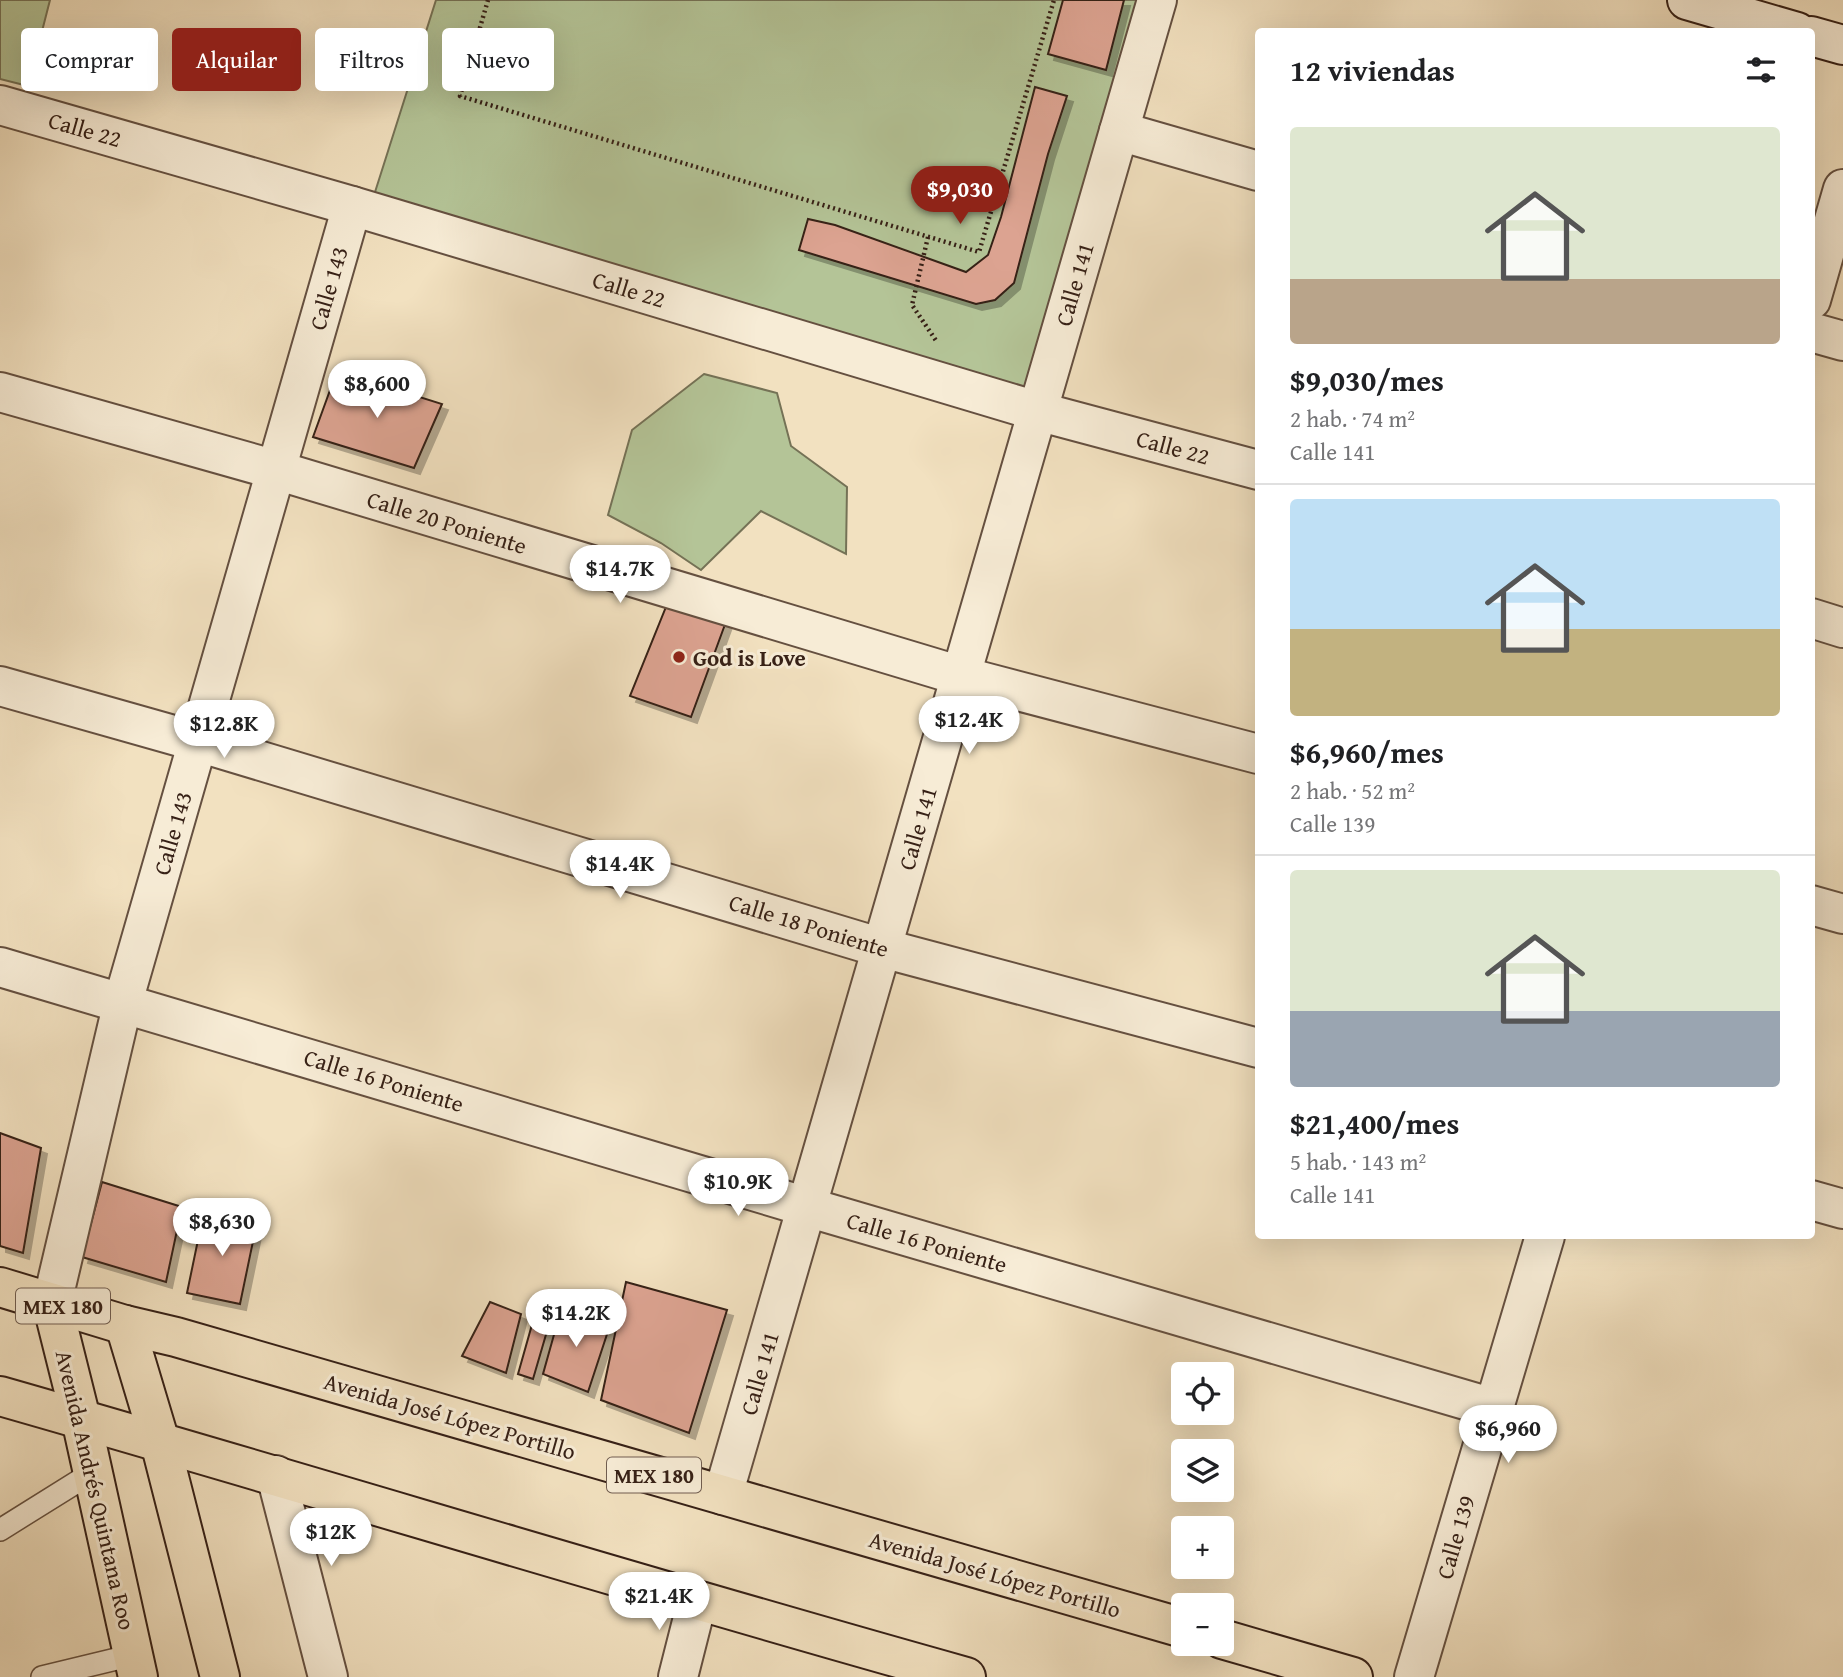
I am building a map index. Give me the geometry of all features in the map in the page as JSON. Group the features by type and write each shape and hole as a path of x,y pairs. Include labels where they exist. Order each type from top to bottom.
{"main road":[{"name":"Avenida José López Portillo","path":"0,1287 1171,1625"},
{"name":"Avenida Andrés Quintana Roo","path":"52,1303 81,1419 136,1666"},
{"path":"125,1325 160,1442 220,1677"},
{"path":"0,1396 276,1475 697,1602 966,1677"},
{"path":"1234,1642 1353,1677"}],"street":[{"name":"Calle 141","path":"723,1495 1157,0"},
{"path":"1687,0 1783,28"},
{"path":"1815,37 1843,45"},
{"name":"Calle 22","path":"0,105 352,206 1037,411 1255,469"},
{"path":"1119,131 1255,170"},
{"path":"1815,286 1843,190"},
{"name":"Calle 143","path":"52,1303 123,1002 352,206"},
{"path":"1815,333 1843,341"},
{"name":"Calle 20 Poniente","path":"0,392 276,470 961,676 1255,753"},
{"path":"1815,619 1843,628"},
{"name":"Calle 18 Poniente","path":"0,686 198,742 882,947 1255,1047"},
{"path":"1815,906 1843,914"},
{"name":"Calle 16 Poniente","path":"0,967 1493,1408"},
{"path":"1815,1201 1843,1209"},
{"name":"Calle 139","path":"1414,1677 1544,1239"},
{"path":"276,1475 328,1677"},
{"path":"678,1677 697,1602"}],"lane":[{"path":"0,1530 93,1472"},
{"path":"43,1677 136,1666"}],"path":[{"path":"488,0 460,96 979,252 1054,0"},
{"path":"928,237 912,305 971,391"}],"green space":[{"path":"0,0 50,0 43,28 21,28 21,84 0,79"},
{"path":"436,0 1156,0 1037,411 369,211 407,91 428,91 427,28"},
{"path":"704,374 777,393 791,446 847,487 846,554 761,511 701,570 661,543 608,515 632,430"}],"building":[{"path":"1063,0 1124,0 1106,70 1048,54"},
{"path":"1035,87 1067,96 1048,154 1014,283 995,300 976,304 799,250 808,219 835,225 966,272 988,255 1001,217"},
{"path":"337,371 442,404 414,468 313,437"},
{"name":"God is Love","path":"668,602 727,619 691,717 630,696"},
{"path":"0,1133 41,1148 23,1253 0,1246"},
{"path":"102,1182 182,1207 166,1282 82,1257"},
{"path":"204,1211 257,1222 240,1304 187,1293"},
{"path":"626,1282 727,1310 689,1433 601,1400"},
{"path":"490,1302 521,1314 506,1373 462,1356"},
{"path":"562,1306 610,1325 588,1392 543,1374"},
{"path":"537,1307 552,1314 533,1379 518,1374"}],"place":[{"name":"God is Love","path":"679,657"}]}
